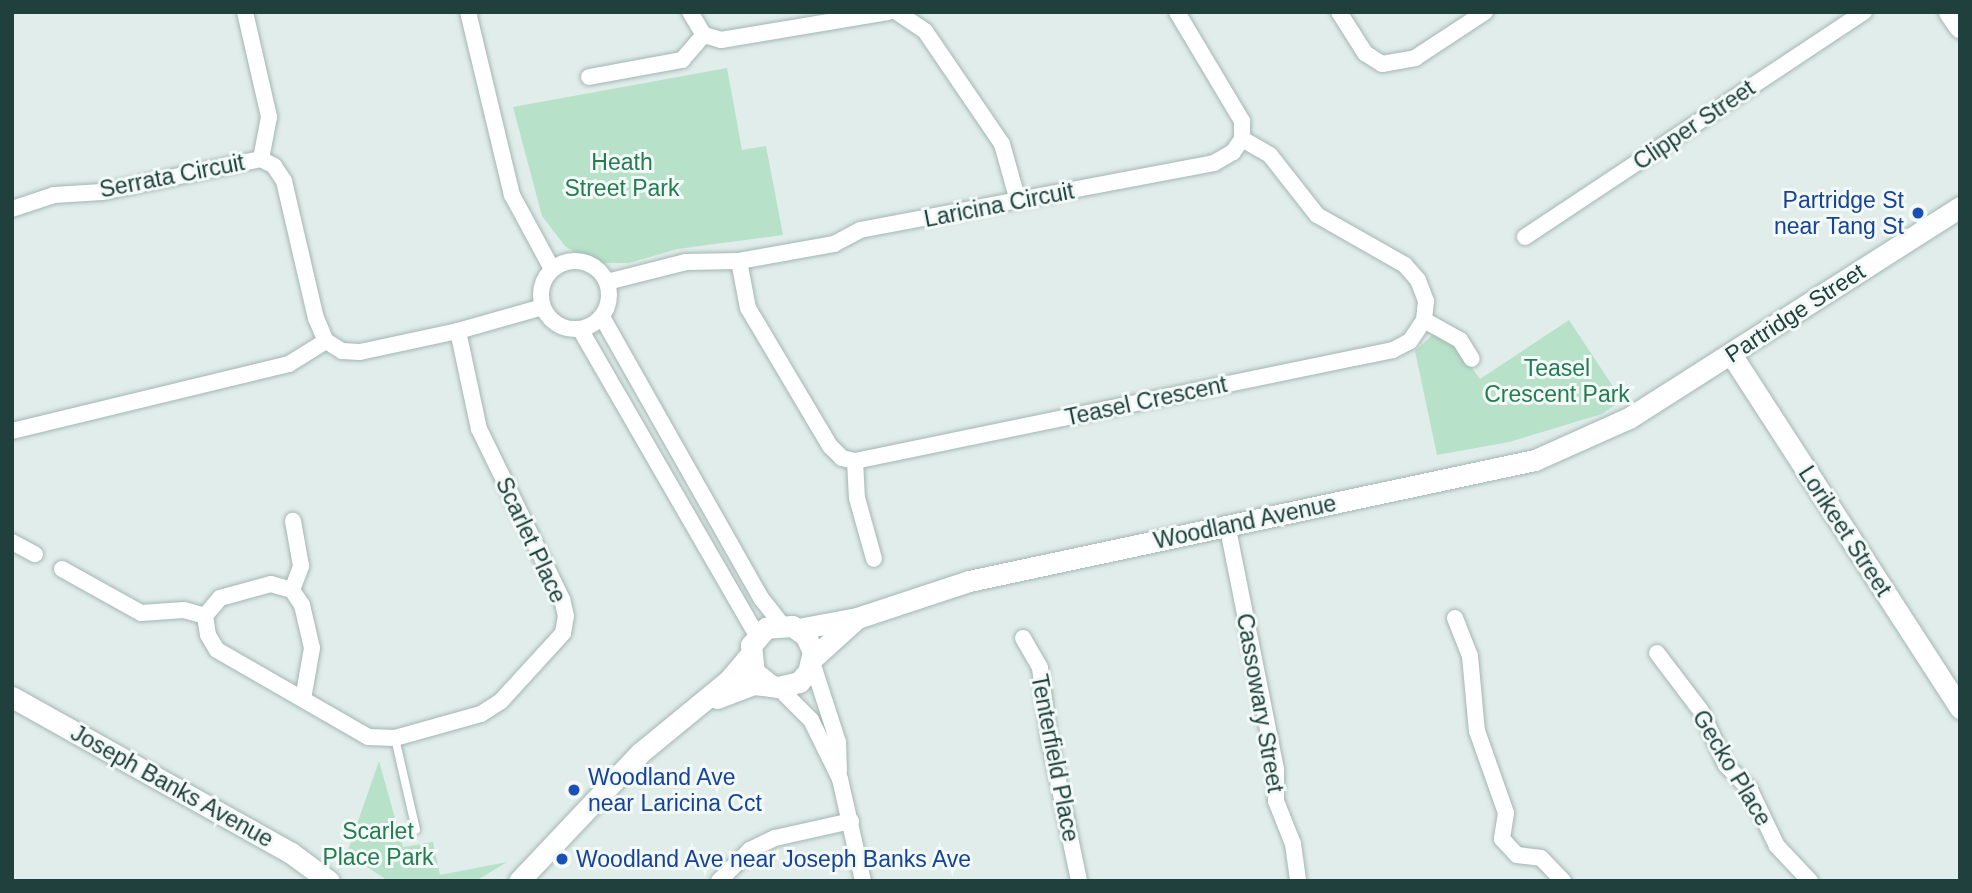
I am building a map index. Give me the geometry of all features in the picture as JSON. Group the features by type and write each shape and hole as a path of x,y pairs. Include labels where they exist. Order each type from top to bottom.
{"street":[{"path":"245,12 269,117 261,159"},
{"path":"468,12 512,195 552,268"},
{"path":"690,12 704,35 721,40 888,12"},
{"path":"897,12 925,31 1002,144 1018,201"},
{"path":"1177,12 1236,105 1242,139 1270,155 1317,215 1405,265 1426,301 1424,320 1460,340 1472,359"},
{"path":"1339,12 1365,53 1382,64 1415,58 1485,12"},
{"name":"Clipper Street","path":"1525,237 1864,12"},
{"path":"1949,12 1960,29"},
{"path":"589,77 682,60 704,35"},
{"name":"Laricina Circuit","path":"607,282 686,262 739,261 834,244 860,230 1214,163 1233,152 1242,139"},
{"name":"Serrata Circuit","path":"12,208 54,195 102,192 261,159 274,166 284,181 316,318 326,341"},
{"name":"Partridge Street","path":"1629,418 1960,207"},
{"path":"571,260 583,261 600,271 607,282 609,301 602,317 580,329 558,325 543,307 542,284 552,268 571,260"},
{"path":"739,261 748,308 830,446 842,458 855,461 857,498 874,559"},
{"path":"12,431 289,364 326,341 342,351 360,352 458,331 543,307"},
{"path":"602,317 761,598 789,626 810,642 812,660 838,743 839,779"},
{"name":"Teasel Crescent","path":"855,461 1393,349 1410,341 1424,320"},
{"path":"580,329 757,635"},
{"name":"Scarlet Place","path":"205,616 208,635 218,650 368,737 395,738 460,723 501,701 563,633 566,616 479,429 458,331"},
{"name":"Lorikeet Street","path":"1731,354 1959,705"},
{"name":"Woodland Avenue","path":"519,881 640,753 729,680 749,656 757,635 789,626 857,618 969,582 1227,524 1502,469 1570,447 1629,418"},
{"path":"292,590 301,566 293,521"},
{"name":"Cassowary Street","path":"1227,524 1276,770 1276,801 1293,844 1298,881"},
{"path":"12,542 35,554"},
{"path":"62,569 141,612 184,610 205,616 219,598 271,584 292,590 302,605 312,648 303,699"},
{"name":"Woodland Avenue","path":"689,712 754,684 775,687 799,682 812,660 857,618"},
{"path":"1455,618 1470,656 1477,732 1506,813 1502,839 1517,855 1541,858 1563,881"},
{"name":"Tenterfield Place","path":"1023,638 1042,679 1049,737 1079,881"},
{"name":"Gecko Place","path":"1657,653 1701,712 1726,765 1750,790 1777,846 1810,881"},
{"path":"749,656 754,672 811,720 839,779 863,881"},
{"name":"Joseph Banks Avenue","path":"12,697 291,853 329,881"},
{"path":"719,881 750,850 775,838 851,821"}],"lane":[{"path":"395,738 416,830"}],"green space":[{"name":"Heath Street Park","path":"727,68 742,150 766,146 783,235 677,249 629,263 591,263 565,246 542,216 513,107"},
{"name":"Teasel Crescent Park","path":"1569,320 1622,400 1602,414 1509,442 1437,455 1415,351 1438,330 1455,344 1480,379"},
{"name":"Scarlet Place Park","path":"379,761 403,847 433,842 440,875 507,862 476,881 388,881 347,853"}],"place":[{"name":"Partridge St near Tang St","path":"1918,213"},
{"name":"Woodland Ave near Laricina Cct","path":"574,790"},
{"name":"Woodland Ave near Joseph Banks Ave","path":"562,859"}]}
